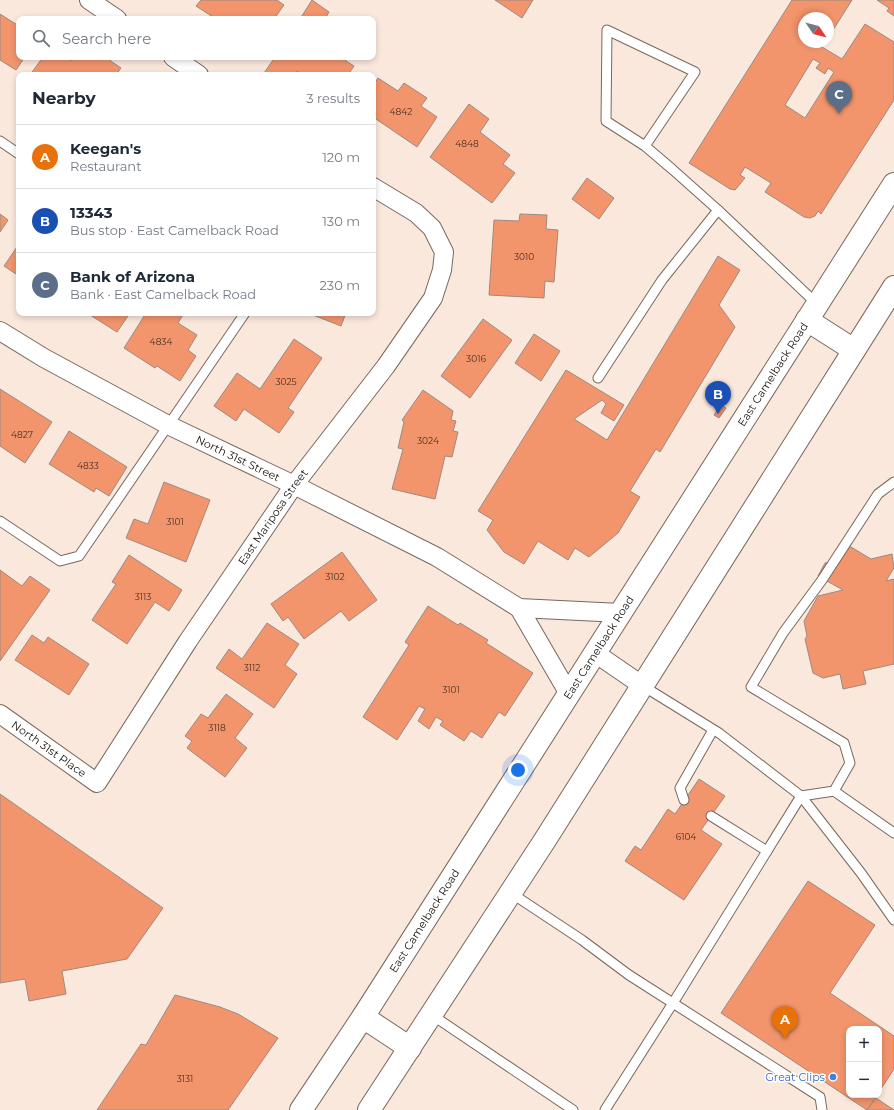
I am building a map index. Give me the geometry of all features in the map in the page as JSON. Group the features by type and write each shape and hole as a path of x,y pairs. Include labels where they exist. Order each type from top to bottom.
{"main road":[{"name":"East Camelback Road","path":"301,1110 363,1017 894,184"},
{"path":"369,1110 511,893 894,287"},
{"path":"812,312 854,350"},
{"path":"363,1017 410,1048"}],"street":[{"path":"89,0 113,16"},
{"path":"177,60 195,72"},
{"name":"East Mariposa Street","path":"97,783 188,641 294,485 386,366 433,298 442,270 444,252 432,228 416,213 376,189"},
{"name":"North 31st Street","path":"0,331 44,358 168,425 294,485 437,557 519,608 569,694"},
{"name":"North 31st Street","path":"519,608 621,613"},
{"path":"595,653 643,686"},
{"name":"North 31st Place","path":"0,714 97,783"}],"lane":[{"path":"645,146 694,72 607,30 606,121 645,146 718,210 812,312"},
{"path":"0,141 16,152"},
{"path":"598,378 662,280 718,210"},
{"path":"0,522 60,561 79,556 243,316"},
{"path":"834,791 850,763 844,743 751,687 783,634 822,580 878,494 894,482"},
{"path":"643,686 713,730 801,796 861,872 894,920"},
{"path":"684,800 680,788 713,730"},
{"path":"801,796 834,791 894,833"},
{"path":"605,1110 801,796"},
{"path":"711,816 767,852"},
{"path":"511,893 582,940 629,975 820,1097 822,1110"},
{"path":"432,1015 573,1110"}],"building":[{"path":"201,0 277,0 284,5 276,16 211,16 196,6"},
{"path":"312,0 329,12 327,16 302,16"},
{"path":"495,0 533,0 522,18"},
{"path":"792,0 852,0 834,28 834,12 798,12 798,48 824,48 842,59 865,24 894,42 894,100 821,214 818,211 815,216 810,218 804,217 765,192 771,183 745,167 740,175 745,178 735,190 730,189 689,163","holes":["813,59 820,63 816,68 825,74 828,68 834,72 805,118 785,105"]},
{"path":"877,0 894,0 894,16 887,11 889,8"},
{"path":"0,14 16,24 16,60 23,60 16,70 0,60"},
{"path":"41,60 109,60 121,68 118,72 32,72"},
{"path":"273,60 345,60 354,66 350,72 265,72"},
{"path":"378,78 398,91 404,83 427,98 421,106 437,117 417,147 376,119 376,81"},
{"path":"469,104 489,119 480,132 510,155 503,164 515,173 492,203 430,157"},
{"path":"587,178 614,198 599,219 572,199"},
{"path":"0,214 8,220 0,232"},
{"path":"520,214 547,215 546,229 558,230 554,282 545,281 544,298 489,295 494,220 519,221"},
{"path":"16,248 16,274 4,266"},
{"path":"718,256 740,270 719,305 735,327 660,452 656,449 630,491 640,497 618,533 589,557 575,548 568,560 538,541 524,564 504,552 487,530 493,520 478,511 566,370 624,405 614,421 601,413 606,404 602,400 574,419 607,440"},
{"path":"92,316 128,316 117,332"},
{"path":"144,316 182,316 178,323 197,335 188,350 196,356 180,381 157,366 155,368 124,348"},
{"path":"316,316 345,316 341,326"},
{"path":"483,319 512,340 470,398 441,376"},
{"path":"534,334 560,351 541,381 515,363"},
{"path":"294,339 322,358 288,408 294,412 279,433 244,409 236,421 214,406 237,373 260,389"},
{"path":"0,389 52,422 25,463 0,446"},
{"path":"423,390 453,411 451,420 456,421 453,431 458,432 452,457 445,456 435,499 392,489 403,449 398,448 404,422 402,420"},
{"path":"721,405 726,408 719,418 714,415"},
{"path":"69,431 127,467 109,496 96,488 94,492 49,464"},
{"path":"164,482 210,500 186,562 126,538 134,519 148,524"},
{"path":"846,544 871,559 892,554 894,568 886,581 894,579 894,664 863,671 866,684 843,689 840,674 823,678 813,673 805,639 807,636 804,621 818,596 843,590 818,576 825,563 836,561"},
{"path":"342,552 377,600 349,621 341,611 304,639 288,617 283,621 271,604"},
{"path":"129,555 182,590 169,611 155,602 127,644 92,620 116,584 112,582"},
{"path":"0,570 22,586 30,576 50,590 0,661"},
{"path":"428,606 458,625 460,623 488,640 486,643 533,673 505,716 499,712 482,738 471,731 464,741 440,725 443,721 436,717 429,729 418,721 425,709 419,706 397,740 363,717 409,645 405,642"},
{"path":"267,623 299,644 285,665 297,674 274,708 216,668 229,649 242,659"},
{"path":"32,635 44,643 48,637 89,664 69,695 15,660"},
{"path":"226,694 253,714 235,738 247,748 225,777 187,748 192,741 185,736 201,714 208,718"},
{"path":"699,779 725,796 701,830 722,844 684,900 625,861 635,846 641,850 668,809 675,814"},
{"path":"0,794 163,908 127,959 62,971 66,994 29,1001 25,979 0,983"},
{"path":"808,881 875,925 830,993 879,1026 846,1026 846,1096 721,1013"},
{"path":"175,995 220,1007 238,1014 278,1038 228,1110 97,1110 141,1044 146,1045"},
{"path":"882,1028 894,1036 894,1069 882,1087"},
{"path":"849,1098 875,1098 867,1110"},
{"path":"876,1098 894,1110 867,1110"}],"place":[{"name":"Bank of Arizona","path":"839,114"},
{"name":"13343","path":"718,414"},
{"name":"Keegan's","path":"785,1039"},
{"name":"Great Clips","path":"833,1077"}]}
